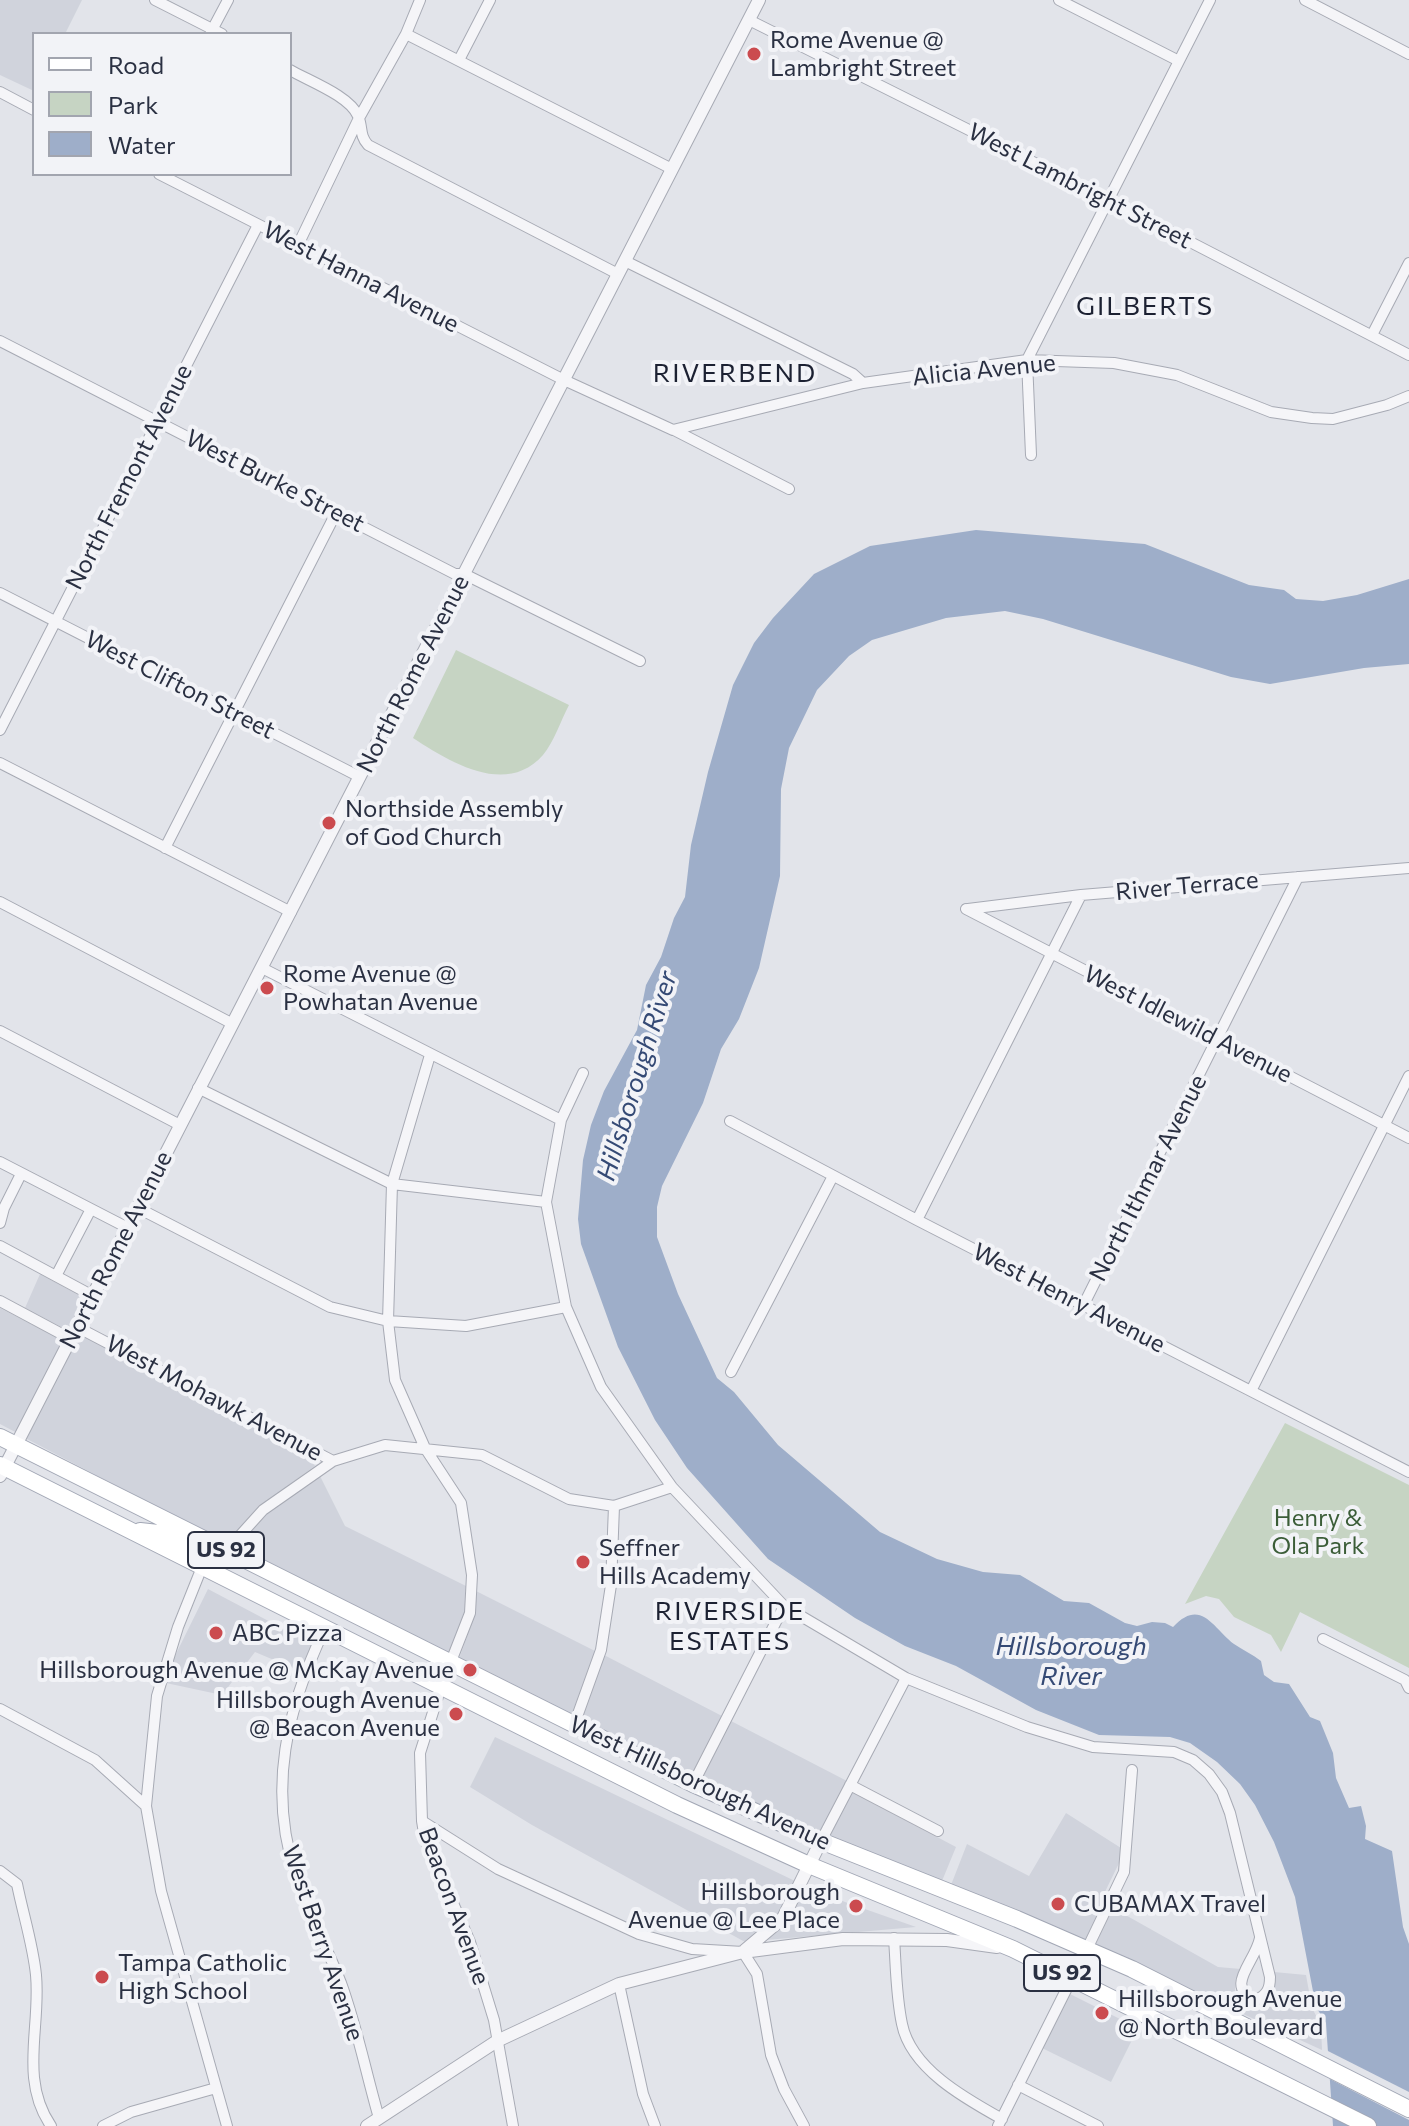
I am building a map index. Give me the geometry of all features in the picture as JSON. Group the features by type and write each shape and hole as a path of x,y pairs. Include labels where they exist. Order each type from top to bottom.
{"main road":[{"name":"West Hillsborough Avenue","path":"0,1437 693,1784 821,1841 1087,1949 1409,2109"},
{"name":"West Hillsborough Avenue","path":"1,1470 126,1529 677,1805 809,1865 1013,1949 1368,2126"},
{"path":"126,1529 167,1534 206,1553 226,1551"},
{"path":"202,1567 234,1567 312,1605 334,1604"}],"street":[{"path":"155,0 215,32 228,0"},
{"path":"298,245 359,118 406,34 420,0"},
{"path":"459,60 490,0"},
{"name":"North Rome Avenue","path":"1,1470 759,0"},
{"path":"1059,0 1179,61"},
{"path":"1031,455 1027,360 1210,0"},
{"path":"1305,0 1409,54"},
{"name":"West Lambright Street","path":"749,20 1107,199 1409,355"},
{"path":"406,34 672,169"},
{"path":"292,71 345,100 359,118 361,137 368,145 618,274"},
{"path":"0,92 32,109"},
{"name":"West Hanna Avenue","path":"163,176 564,380"},
{"name":"North Fremont Avenue","path":"0,730 258,225"},
{"path":"625,261 853,374 863,383"},
{"path":"1372,335 1409,263"},
{"name":"West Burke Street","path":"0,341 455,574 464,574 640,661"},
{"name":"Alicia Avenue","path":"673,430 863,383 1027,360 1114,363 1177,375 1271,412 1312,418 1333,419 1409,396"},
{"path":"564,380 673,430 789,489"},
{"path":"165,848 336,513"},
{"name":"West Clifton Street","path":"0,593 360,777"},
{"path":"0,763 291,912"},
{"name":"River Terrace","path":"966,909 1081,895 1409,868"},
{"name":"North Ithmar Avenue","path":"1083,1306 1298,877"},
{"path":"917,1220 1081,895"},
{"path":"0,902 233,1024"},
{"name":"West Idlewild Avenue","path":"966,909 1409,1138"},
{"path":"262,968 561,1120"},
{"path":"0,1031 180,1125"},
{"name":"Beacon Avenue","path":"430,1055 392,1184 388,1321 395,1380 425,1448 461,1503 472,1575 470,1613 441,1687 420,1753 422,1821 425,1839 470,1942 494,2020 513,2126"},
{"path":"583,1073 561,1120 546,1202 566,1307 601,1387 672,1487 784,1606 906,1678 1027,1727 1093,1747 1174,1752 1193,1760 1209,1774 1222,1792 1230,1813 1270,1977 1270,1987 1265,1996 1256,2000 1244,1995 1240,1983 1260,1938"},
{"path":"1251,1391 1409,1076"},
{"path":"198,1088 392,1184 546,1202"},
{"name":"West Henry Avenue","path":"730,1121 1409,1472"},
{"path":"0,1162 128,1228"},
{"path":"0,1223 21,1174"},
{"path":"731,1372 833,1176"},
{"path":"138,1208 330,1307 388,1321 466,1326 566,1307"},
{"path":"56,1276 91,1209"},
{"path":"0,1246 93,1296"},
{"name":"West Mohawk Avenue","path":"0,1301 74,1333 333,1461 385,1445 482,1455 569,1499 614,1506 672,1487"},
{"path":"226,1551 263,1510 333,1461"},
{"path":"574,1725 601,1650 611,1585 614,1506"},
{"path":"202,1567 178,1627 157,1696 146,1806 161,1891 227,2126"},
{"path":"693,1784 784,1606"},
{"name":"West Berry Avenue","path":"325,1628 294,1703 283,1764 282,1811 287,1848 296,1877 353,2018 373,2122"},
{"path":"1323,1639 1405,1680 1409,1688"},
{"path":"422,1821 498,1869 639,1934 692,1949 743,1952 783,1918 906,1678"},
{"path":"0,1709 95,1760 146,1806"},
{"path":"1087,1949 1124,1872 1132,1770"},
{"path":"850,1785 938,1831"},
{"path":"0,1871 17,1884 36,1977 32,2077 40,2111 51,2126"},
{"path":"894,1938 896,1982 906,2037 931,2072 953,2092 1000,2122 1072,1978"},
{"path":"373,2122 497,2041 619,1984 743,1952 843,1939 947,1940 1013,1949"},
{"path":"743,1952 757,1974 771,2055 784,2089 804,2126"},
{"path":"619,1984 643,2094 655,2126"},
{"path":"1018,2085 1098,2126"},
{"path":"103,2126 131,2112 216,2088"}],"shaded area":[{"path":"0,0 82,0 66,32 32,32 32,90 0,75"},
{"path":"40,1274 86,1299 69,1331 25,1308"},
{"path":"0,1308 64,1341 17,1433 0,1424"},
{"path":"79,1334 310,1455 315,1466 260,1506 226,1543 25,1438"},
{"path":"320,1476 345,1526 466,1586 465,1612 450,1654 236,1548 267,1514"},
{"path":"208,1589 312,1644 300,1671 255,1652 222,1695 166,1683 173,1660"},
{"path":"476,1591 595,1651 572,1715 459,1659 475,1614"},
{"path":"604,1655 722,1716 692,1775 581,1720"},
{"path":"731,1721 847,1781 820,1832 701,1779"},
{"path":"495,1737 795,1881 779,1915 745,1942 532,1825 470,1787"},
{"path":"852,1792 956,1847 942,1881 829,1836"},
{"path":"1066,1813 1121,1848 1120,1861 1101,1900 1104,1903 1085,1941 951,1885 967,1844 1029,1876"},
{"path":"805,1885 845,1902 916,1927 766,1940"},
{"path":"1113,1908 1218,1967 1241,1969 1235,1983 1235,1993 1242,2001 1253,2005 1266,2001 1274,1990 1274,1972 1306,1975 1312,2008 1321,2025 1322,2050 1094,1946"},
{"path":"1070,1994 1138,2028 1111,2082 1042,2048"}],"green space":[{"path":"456,650 569,705 547,750 528,767 512,773 478,771 444,757 413,738"},
{"name":"Henry & Ola Park","path":"1285,1423 1409,1485 1409,1668 1300,1612 1281,1652 1271,1635 1234,1617 1219,1599 1206,1596 1185,1604"}],"water":[{"name":"Hillsborough River","path":"976,530 1145,544 1249,585 1284,590 1296,599 1323,601 1357,595 1409,579 1409,664 1364,668 1270,684 1231,677 1043,619 1005,611 946,618 872,640 849,656 817,690 789,748 781,789 780,876 759,968 739,1019 721,1049 703,1103 662,1186 657,1207 657,1237 678,1294 717,1378 734,1392 778,1445 880,1532 937,1559 983,1572 1020,1575 1064,1601 1089,1603 1125,1623 1137,1626 1165,1623 1173,1627 1183,1618 1199,1615 1234,1644 1261,1661 1264,1675 1274,1682 1289,1684 1310,1717 1320,1721 1333,1753 1336,1778 1349,1808 1361,1806 1366,1826 1365,1839 1392,1851 1403,1927 1409,1944 1409,2126 1333,2126 1326,2023 1316,2007 1295,1897 1274,1842 1240,1784 1217,1762 1190,1743 1170,1737 1099,1735 1036,1710 956,1666 905,1646 855,1618 768,1559 687,1468 655,1420 618,1347 581,1244 578,1219 583,1160 591,1125 604,1091 637,1030 646,985 685,897 691,845 708,772 733,685 754,643 814,574 870,546"}],"pier":[{"path":"1322,2048 1409,2092 1409,2120 1326,2077"}],"place":[{"name":"Rome Avenue @ Lambright Street","path":"754,54"},
{"name":"Northside Assembly of God Church","path":"329,823"},
{"name":"Rome Avenue @ Powhatan Avenue","path":"267,988"},
{"name":"Seffner Hills Academy","path":"583,1562"},
{"name":"ABC Pizza","path":"216,1633"},
{"name":"Hillsborough Avenue @ McKay Avenue","path":"470,1670"},
{"name":"Hillsborough Avenue @ Beacon Avenue","path":"456,1714"},
{"name":"CUBAMAX Travel","path":"1058,1904"},
{"name":"Hillsborough Avenue @ Lee Place","path":"856,1906"},
{"name":"Tampa Catholic High School","path":"102,1977"},
{"name":"Hillsborough Avenue @ North Boulevard","path":"1102,2013"}],"district":[{"name":"GILBERTS","path":"1145,306"},
{"name":"RIVERBEND","path":"735,373"},
{"name":"RIVERSIDE ESTATES","path":"730,1626"}]}
